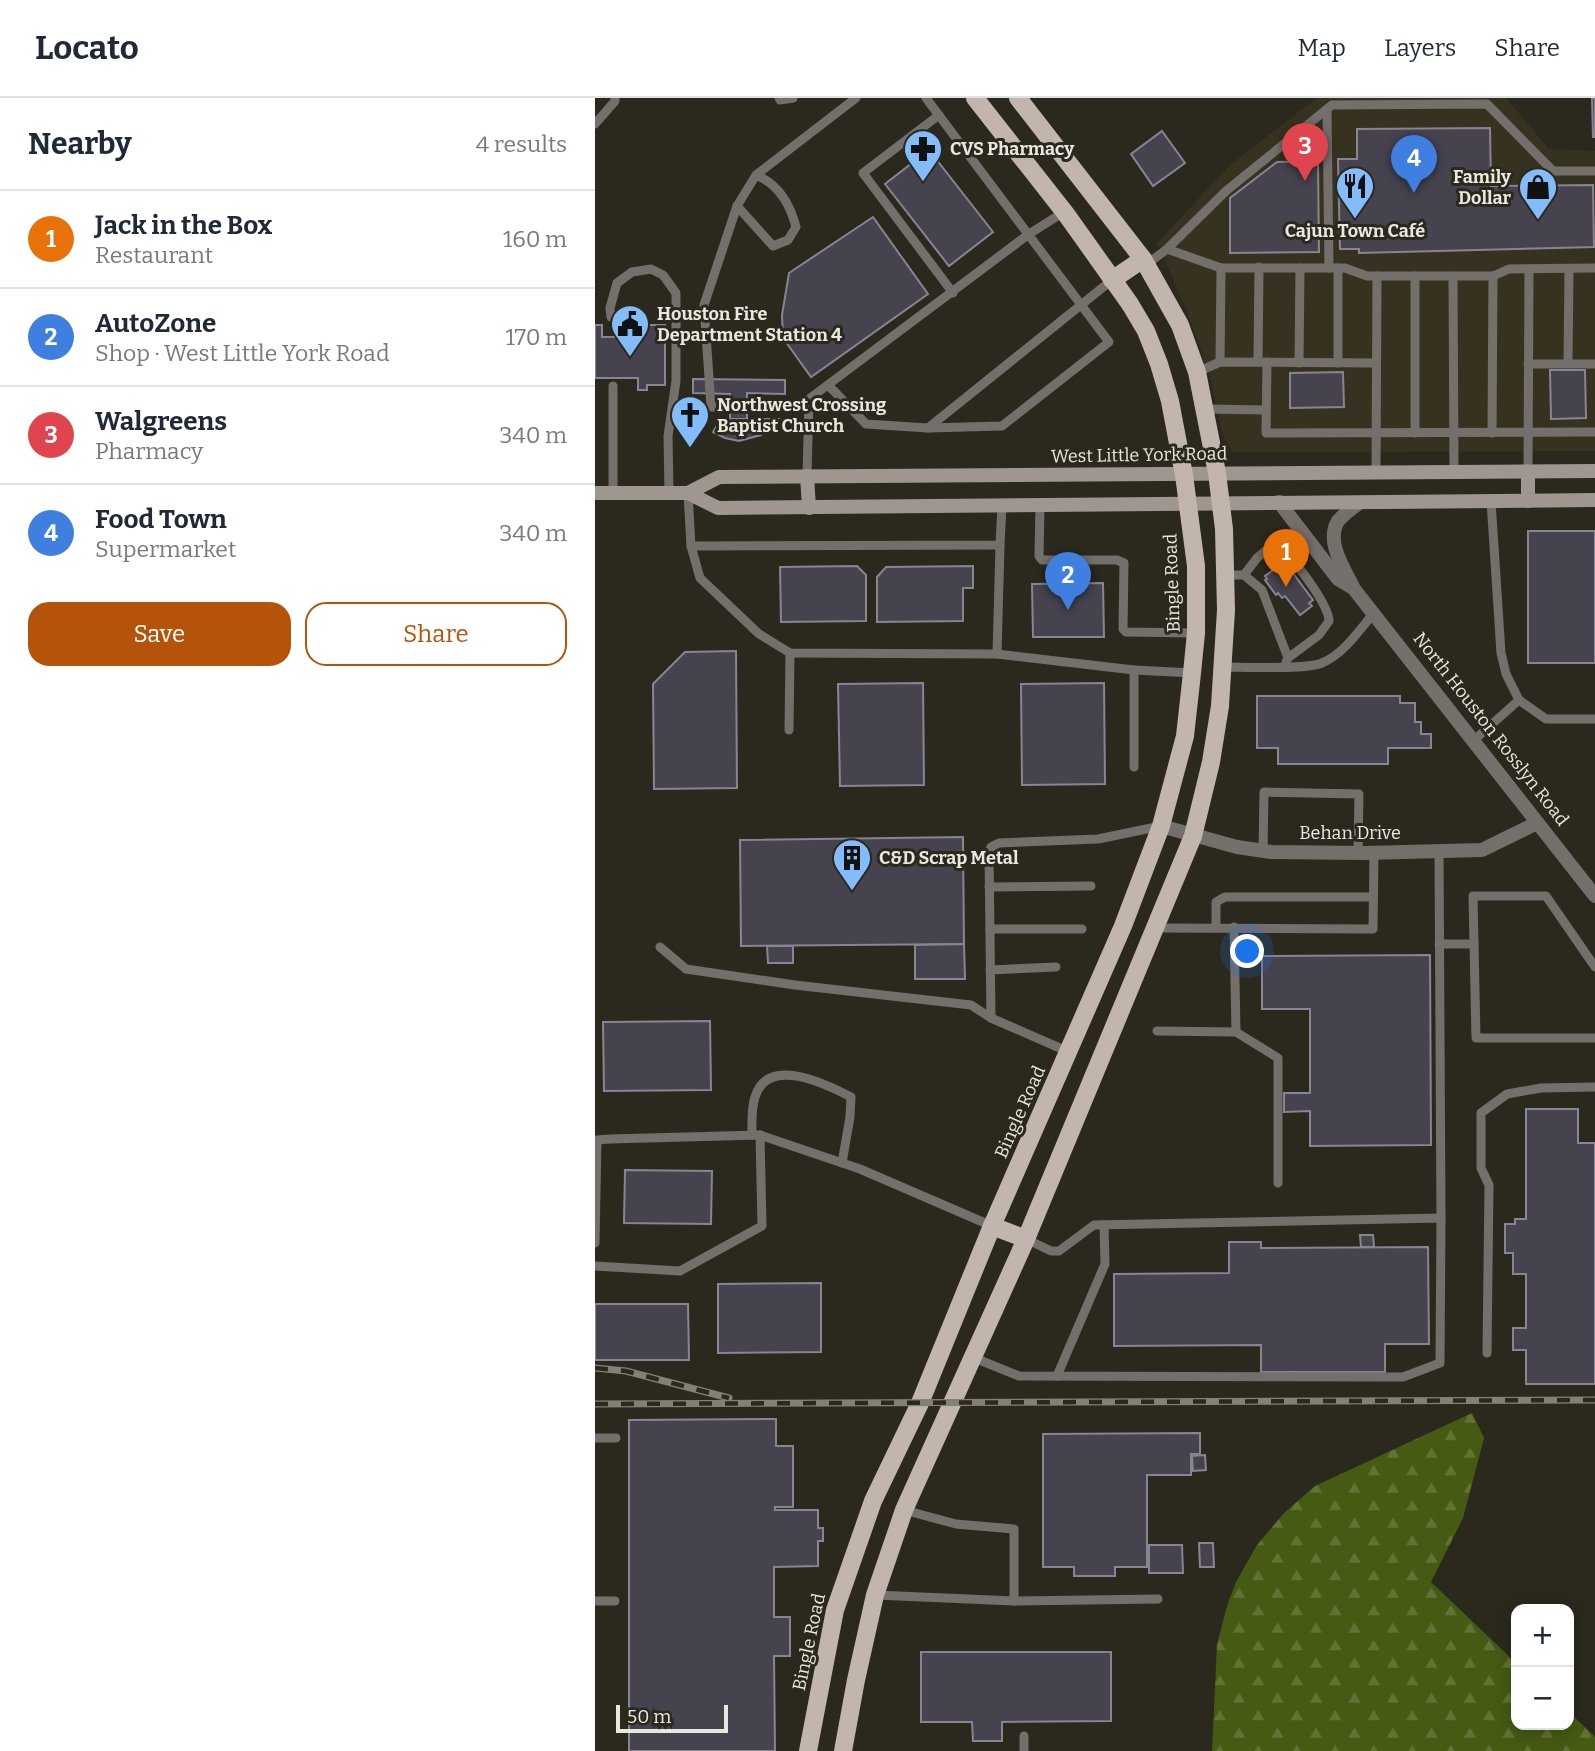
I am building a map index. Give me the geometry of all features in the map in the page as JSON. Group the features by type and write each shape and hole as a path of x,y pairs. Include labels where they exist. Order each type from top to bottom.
{"main road":[{"path":"975,98 1064,212 1146,331 1160,364 1170,401 1184,475"},
{"path":"843,1751 875,1595 904,1510 1026,1240 1193,836 1211,761 1220,706 1226,610 1221,504 1197,372 1180,325 1145,262 1018,98"},
{"path":"1112,280 1145,262"},
{"name":"West Little York Road","path":"688,494 719,477 1595,471"},
{"path":"1528,472 1528,501"},
{"name":"Bingle Road","path":"808,1751 835,1610 873,1501 919,1403 992,1226 1123,926 1161,826 1185,736 1196,633 1196,566 1184,475"},
{"path":"807,476 809,508"},
{"path":"595,493 688,494 718,508 1595,500"},
{"path":"992,1226 1026,1240"},
{"path":"873,1501 904,1510"}],"street":[{"name":"North Houston Rosslyn Road","path":"1279,502 1338,579 1354,589"},
{"name":"North Houston Rosslyn Road","path":"1359,503 1338,521 1334,532 1334,544 1339,559 1354,589 1595,896"},
{"name":"Behan Drive","path":"1161,826 1263,851 1374,853 1482,850 1537,824"}],"lane":[{"path":"595,124 615,102 615,98"},
{"path":"779,98 793,98"},
{"path":"809,408 711,407 704,305 737,206 756,175 856,98"},
{"path":"828,385 866,424 928,428 1002,426 1109,342 926,98"},
{"path":"1145,262 1167,249 1226,191 1332,105 1487,104 1553,171 1595,171"},
{"path":"1327,110 1338,363"},
{"path":"939,116 863,173 953,293"},
{"path":"737,206 772,246 788,240 796,227 792,211 771,181 756,175"},
{"path":"807,476 809,400 1030,234 1064,212"},
{"path":"1167,249 1221,268 1345,268 1367,276 1493,276 1509,269 1595,268"},
{"path":"1259,267 1266,433 1595,432"},
{"path":"1220,362 1221,268"},
{"path":"1299,362 1300,268"},
{"path":"611,317 610,308 617,283 632,272 652,269 663,275 676,293 676,381 668,436 669,493"},
{"path":"1528,472 1529,269"},
{"path":"1569,269 1569,363"},
{"path":"1376,473 1377,276"},
{"path":"1415,276 1415,433"},
{"path":"1454,276 1454,472"},
{"path":"1492,433 1493,276"},
{"path":"928,428 1112,280"},
{"path":"1197,372 1220,362 1376,363"},
{"path":"1528,364 1595,363"},
{"path":"613,386 613,493"},
{"path":"1205,409 1266,410"},
{"path":"688,494 691,546 700,578 759,634 790,653 997,654 1135,670 1192,673"},
{"path":"1491,501 1501,653 1506,674 1519,700 1546,719 1595,719"},
{"path":"997,654 1002,506"},
{"path":"1040,506 1039,556 1042,560 1117,560 1123,563 1125,632 1196,633"},
{"path":"691,546 1000,545"},
{"path":"1244,575 1254,561 1269,548 1282,551 1292,560 1325,607 1329,621 1319,635 1286,662"},
{"path":"1225,575 1244,575 1262,590 1286,662"},
{"path":"1222,667 1286,662 1322,663 1342,649 1374,613"},
{"path":"789,730 790,653"},
{"path":"1134,767 1135,670"},
{"path":"1473,741 1519,700"},
{"path":"1263,851 1264,792 1359,794 1358,853"},
{"path":"991,1018 989,852 995,844 1098,839 1161,826"},
{"path":"972,1357 1019,1376 1402,1377 1440,1363 1439,851"},
{"path":"1155,928 1373,929 1374,853"},
{"path":"989,887 1091,886"},
{"path":"1595,967 1546,896 1473,896 1476,1038 1595,1038"},
{"path":"1216,927 1216,902 1225,897 1373,897"},
{"path":"1234,927 1236,1032"},
{"path":"990,929 1082,929"},
{"path":"1439,944 1474,944"},
{"path":"660,947 686,969 795,985 971,1005 991,1018 1069,1052"},
{"path":"990,970 1056,967"},
{"path":"1157,1031 1236,1032 1278,1058 1278,1183"},
{"path":"595,1266 680,1271 762,1226 754,1099 765,1080 799,1075 851,1097 842,1163"},
{"path":"1487,1353 1489,1185 1481,1168 1481,1112 1507,1094 1541,1088 1595,1087"},
{"path":"595,1243 597,1140 756,1135 842,1163 992,1226"},
{"path":"1026,1240 1051,1251 1059,1251 1094,1225 1441,1218"},
{"path":"1057,1376 1105,1264 1104,1225"},
{"path":"595,1438 615,1438"},
{"path":"904,1510 956,1524 1014,1529 1014,1601"},
{"path":"875,1595 1014,1601 1158,1599"},
{"path":"595,1601 615,1601"},
{"path":"1024,1736 1024,1751"}],"shaded area":[{"path":"1317,98 1506,98 1549,149 1595,151 1595,451 1233,452 1223,436 1209,373 1187,311 1157,243 1231,164"}],"green space":[{"path":"1472,1413 1484,1438 1463,1518 1431,1582 1511,1658 1511,1730 1574,1730 1574,1717 1595,1737 1595,1751 1212,1751 1217,1644 1236,1582 1257,1545 1284,1513 1315,1486"}],"building":[{"path":"1592,98 1595,98 1595,137 1593,137"},
{"path":"1490,128 1491,186 1593,185 1594,247 1359,253 1359,249 1340,249 1338,159 1357,159 1357,129"},
{"path":"1162,131 1185,163 1153,186 1131,154"},
{"name":"CVS Pharmacy","path":"929,150 993,232 949,266 885,184"},
{"path":"1318,161 1319,252 1230,253 1230,198 1277,162"},
{"path":"873,217 928,294 811,377 783,338 782,315 789,273"},
{"name":"Houston Fire Department Station 4","path":"625,322 665,325 665,385 647,385 647,390 638,390 638,378 595,378 595,325 602,325 602,337 625,337"},
{"path":"1550,370 1585,370 1586,418 1551,419"},
{"path":"1343,372 1344,407 1290,408 1290,373"},
{"path":"693,379 785,380 785,394 747,393 747,419 730,419 730,394 693,393"},
{"path":"721,419 778,419 761,435 739,441 713,432"},
{"path":"1528,531 1595,531 1595,663 1528,663"},
{"path":"1284,561 1313,600 1309,603 1312,606 1300,615 1285,596 1282,598 1278,593 1276,595 1265,580 1265,576 1273,570 1271,568"},
{"path":"857,566 866,575 866,621 781,622 780,567"},
{"path":"973,566 973,588 963,588 963,621 877,622 877,577 886,567"},
{"path":"1103,583 1104,637 1033,637 1032,584"},
{"path":"736,651 737,788 654,789 653,684 685,652"},
{"path":"923,683 924,785 840,786 838,684"},
{"path":"1104,683 1105,784 1022,785 1021,684"},
{"path":"1257,696 1400,696 1400,703 1415,703 1415,722 1421,722 1421,734 1431,734 1431,748 1388,748 1388,764 1278,764 1278,748 1257,748"},
{"name":"C&D Scrap Metal","path":"963,837 964,944 741,946 740,840"},
{"path":"964,944 965,979 915,979 915,945"},
{"path":"767,946 793,946 793,963 768,963"},
{"path":"1430,955 1431,1145 1310,1146 1310,1111 1284,1112 1284,1093 1310,1093 1310,1009 1262,1009 1262,956"},
{"path":"710,1021 711,1090 604,1091 603,1022"},
{"path":"1526,1109 1578,1109 1578,1143 1595,1143 1595,1384 1526,1384 1526,1350 1513,1350 1513,1328 1526,1328 1526,1274 1513,1274 1513,1253 1505,1253 1505,1224 1515,1224 1515,1219 1526,1219"},
{"path":"625,1170 712,1171 711,1224 624,1223"},
{"path":"1360,1235 1373,1235 1374,1247 1361,1247"},
{"path":"1229,1242 1261,1242 1261,1248 1428,1247 1429,1344 1385,1344 1385,1372 1261,1372 1261,1345 1114,1346 1114,1274 1229,1273"},
{"path":"821,1283 821,1352 718,1353 718,1284"},
{"path":"595,1304 688,1304 689,1360 595,1360"},
{"path":"776,1419 776,1446 793,1446 793,1507 775,1507 775,1510 818,1510 818,1528 823,1528 823,1541 818,1541 818,1566 774,1567 774,1617 790,1617 790,1656 774,1656 775,1751 629,1751 629,1420"},
{"path":"1200,1433 1200,1454 1191,1454 1191,1475 1147,1475 1147,1567 1115,1567 1115,1576 1074,1576 1074,1567 1043,1567 1043,1434"},
{"path":"1205,1455 1206,1470 1193,1471 1192,1456"},
{"path":"1199,1543 1213,1543 1214,1567 1200,1567"},
{"path":"1149,1545 1182,1545 1183,1573 1149,1573"},
{"path":"921,1652 1111,1652 1111,1721 1002,1722 1002,1741 973,1741 972,1722 921,1722"}],"railway":[{"path":"595,1368 626,1371 729,1398"},
{"path":"595,1404 1595,1400"}],"place":[{"name":"Walgreens","path":"1305,181"},
{"name":"CVS Pharmacy","path":"923,183"},
{"name":"Food Town","path":"1414,193"},
{"name":"Cajun Town Café","path":"1355,220"},
{"name":"Family Dollar","path":"1538,221"},
{"name":"Houston Fire Department Station 4","path":"630,358"},
{"name":"Northwest Crossing Baptist Church","path":"690,449"},
{"name":"Jack in the Box","path":"1286,587"},
{"name":"AutoZone","path":"1068,610"},
{"name":"C&D Scrap Metal","path":"852,892"}]}
